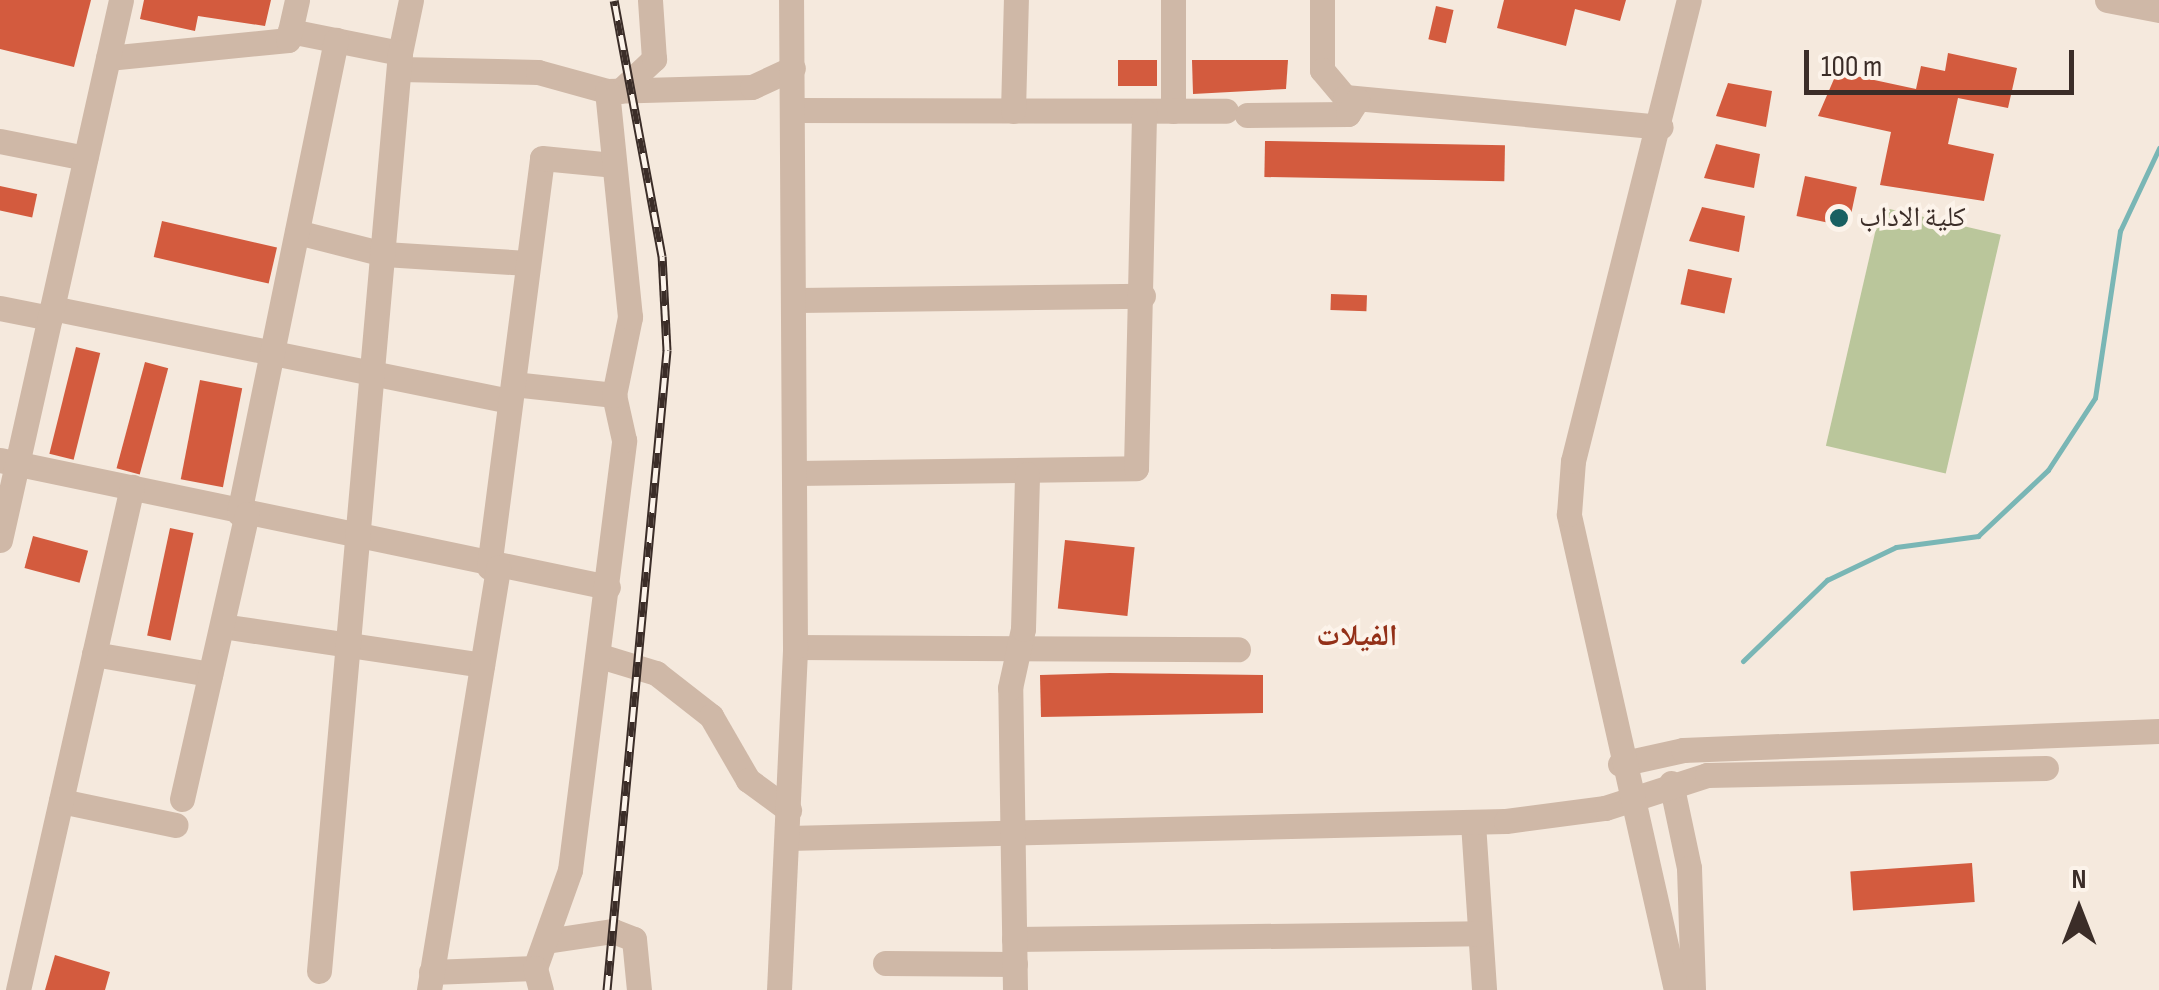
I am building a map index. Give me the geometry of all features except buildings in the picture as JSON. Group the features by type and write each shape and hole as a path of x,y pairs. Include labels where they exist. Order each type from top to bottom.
{"street":[{"path":"0,540 9,462 51,313 121,0"},
{"path":"108,58 288,40 298,0"},
{"path":"319,971 400,61 411,0"},
{"path":"779,990 795,647 798,300 791,0"},
{"path":"1013,111 1016,0"},
{"path":"1173,0 1174,111"},
{"path":"1322,0 1322,70 1335,90 1357,100 1661,127"},
{"path":"1676,990 1627,801 1572,544 1570,485 1661,127 1689,0"},
{"path":"2107,0 2159,10"},
{"path":"614,91 654,59 651,1"},
{"path":"290,31 336,40 400,61 538,72 614,91 752,87 793,68"},
{"path":"182,799 222,626 336,40"},
{"path":"613,164 542,158 482,665 430,981 538,979 546,941 570,870 600,656 624,440 614,395 630,317 613,164 614,91"},
{"path":"794,110 1348,114 1357,100"},
{"path":"796,473 1118,475 1141,461 1144,111"},
{"path":"0,141 85,158"},
{"path":"297,232 384,254 528,262"},
{"path":"798,300 1143,296"},
{"path":"0,308 51,313 374,374 512,392 614,395"},
{"path":"9,462 355,540 608,587"},
{"path":"1015,964 1010,688 1019,648 1027,474"},
{"path":"18,990 132,487"},
{"path":"222,626 346,641 482,665"},
{"path":"795,647 1238,649"},
{"path":"94,654 210,674"},
{"path":"600,656 656,674 711,716 748,780 789,810"},
{"path":"1620,764 1683,750 2159,731"},
{"path":"788,838 1012,837 1472,823 1627,801 1671,782 2046,768"},
{"path":"1671,782 1690,868 1693,990"},
{"path":"61,801 176,825"},
{"path":"1472,823 1484,990"},
{"path":"546,941 614,930 634,939 639,990"},
{"path":"885,964 1015,964 1480,933"}],"green space":[{"path":"1881,207 2001,235 1946,473 1826,446"}],"waterway":[{"path":"1743,661 1827,580 1896,547 1978,536 2048,470 2095,398 2120,231 2159,148"}],"railway":[{"path":"607,990 667,350 662,256 614,0"}],"place":[{"name":"كلية الاداب","path":"1839,218"}],"district":[{"name":"الفيلات","path":"1357,636"}]}
